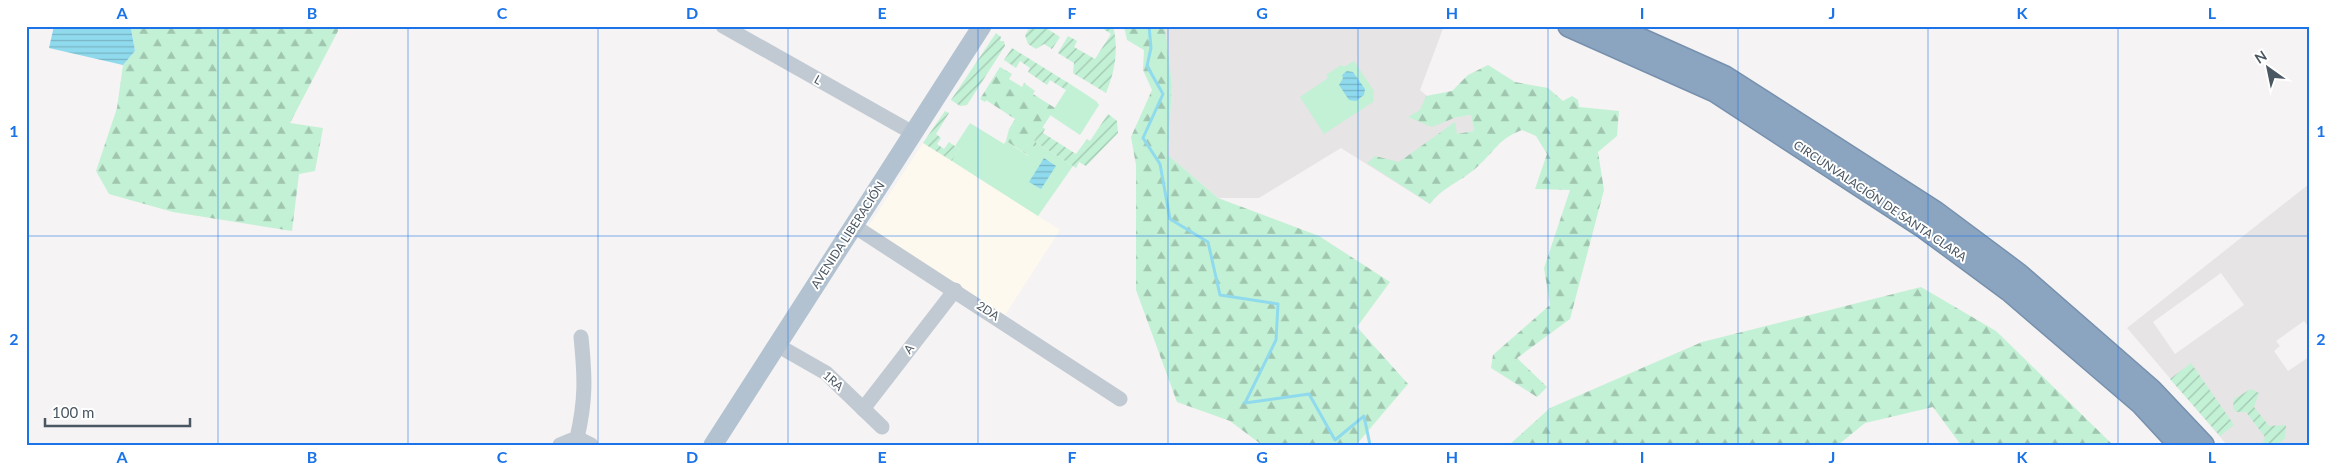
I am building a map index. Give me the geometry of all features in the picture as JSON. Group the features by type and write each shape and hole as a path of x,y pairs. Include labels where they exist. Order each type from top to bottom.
{"highway":[{"name":"CIRCUNVALACIÓN DE SANTA CLARA","path":"1569,26 1715,91 1925,228 2009,290 2142,404 2180,445"},
{"name":"CIRCUNVALACIÓN DE SANTA CLARA","path":"1611,26 1725,77 1935,212 2018,274 2151,390 2203,445"}],"main road":[{"name":"AVENIDA LIBERACIÓN","path":"713,445 982,26"}],"street":[{"name":"L","path":"731,28 913,133"},
{"name":"2DA","path":"854,226 1120,399"},
{"name":"A","path":"863,409 955,290"},
{"path":"560,445 584,441 585,393 581,337"},
{"name":"1RA","path":"777,345 826,372 882,428"}],"shaded area":[{"path":"1165,26 1444,26 1420,90 1454,118 1471,115 1474,131 1457,135 1476,168 1441,190 1430,204 1341,148 1259,198 1218,198 1168,155 1172,85"},
{"path":"923,143 1060,230 1005,315 868,227"},
{"path":"2309,184 2309,327 2304,321 2276,341 2280,346 2274,351 2288,371 2309,357 2309,445 2227,445 2127,328","holes":["2221,273 2244,305 2175,354 2153,322"]}],"green space":[{"path":"131,26 337,26 338,31 290,123 323,128 315,171 299,174 292,231 173,212 109,194 96,171 117,108 123,65 135,51"},
{"path":"1031,26 1043,26 1060,37 1052,49 1044,44 1036,49 1028,44 1025,35"},
{"path":"1099,26 1113,26 1116,44 1114,68 1106,93 1073,73 1074,63 1058,53 1068,36 1077,41 1074,47 1095,59 1111,34"},
{"path":"1124,26 1165,26 1172,85 1168,155 1218,198 1319,236 1390,282 1357,327 1408,384 1356,445 1262,445 1230,421 1177,402 1136,290 1136,165 1131,137 1152,90 1143,70 1144,50 1127,40"},
{"path":"996,33 1001,37 1000,41 1004,41 1005,46 967,105 960,106 951,100"},
{"path":"1012,48 1070,84 1066,90 1050,80 1047,85 1028,72 1030,68 1020,61 1016,68 1004,60"},
{"path":"1354,61 1374,91 1373,102 1324,134 1300,97 1328,78 1326,75 1341,65 1344,67"},
{"path":"1488,65 1515,82 1548,88 1563,101 1572,96 1578,100 1579,107 1619,111 1617,136 1598,152 1604,190 1570,319 1517,358 1547,387 1537,397 1491,368 1493,355 1550,305 1544,268 1570,190 1535,189 1547,154 1536,136 1522,130 1507,137 1477,167 1441,192 1430,204 1367,163 1375,156 1399,162 1455,122 1457,134 1474,131 1471,115 1454,118 1432,127 1408,117 1420,110 1426,96 1452,91 1468,75"},
{"path":"1000,67 1012,74 1009,79 1022,87 1024,83 1035,91 1033,94 1055,108 1034,141 1037,143 1029,156 1006,141 1009,129 1015,119 986,100 985,102 980,99"},
{"path":"1070,84 1099,105 1080,135 1050,115"},
{"path":"945,111 949,113 936,134 941,138 937,144 944,149 949,142 959,149 952,161 923,143"},
{"path":"1108,114 1117,121 1118,133 1086,166 1079,162 1076,168 1034,141 1042,127 1045,129 1043,133 1076,154 1087,139 1090,141"},
{"path":"970,123 1004,144 1006,141 1028,156 1037,143 1073,166 1038,216 952,161 959,149 955,146"},
{"path":"1921,287 1996,331 2113,445 1961,445 1933,407 1865,423 1838,445 1509,445 1550,408 1702,342"},
{"path":"2191,363 2234,425 2220,436 2170,379"},
{"path":"2251,389 2259,393 2254,407 2269,426 2286,425 2285,438 2277,445 2262,445 2265,437 2246,412 2236,412 2233,408 2234,399"}],"water":[{"path":"54,26 118,26 131,28 135,51 123,65 49,48"},
{"path":"1347,71 1353,72 1365,89 1364,95 1356,101 1349,100 1339,85 1343,78 1342,75"},
{"path":"1044,158 1056,166 1041,189 1029,182"}],"waterway":[{"path":"1149,26 1151,48 1147,66 1163,94 1143,138 1160,164 1170,219 1208,242 1220,295 1278,304 1276,340 1245,403 1309,394 1335,440 1364,416 1370,445"}]}
